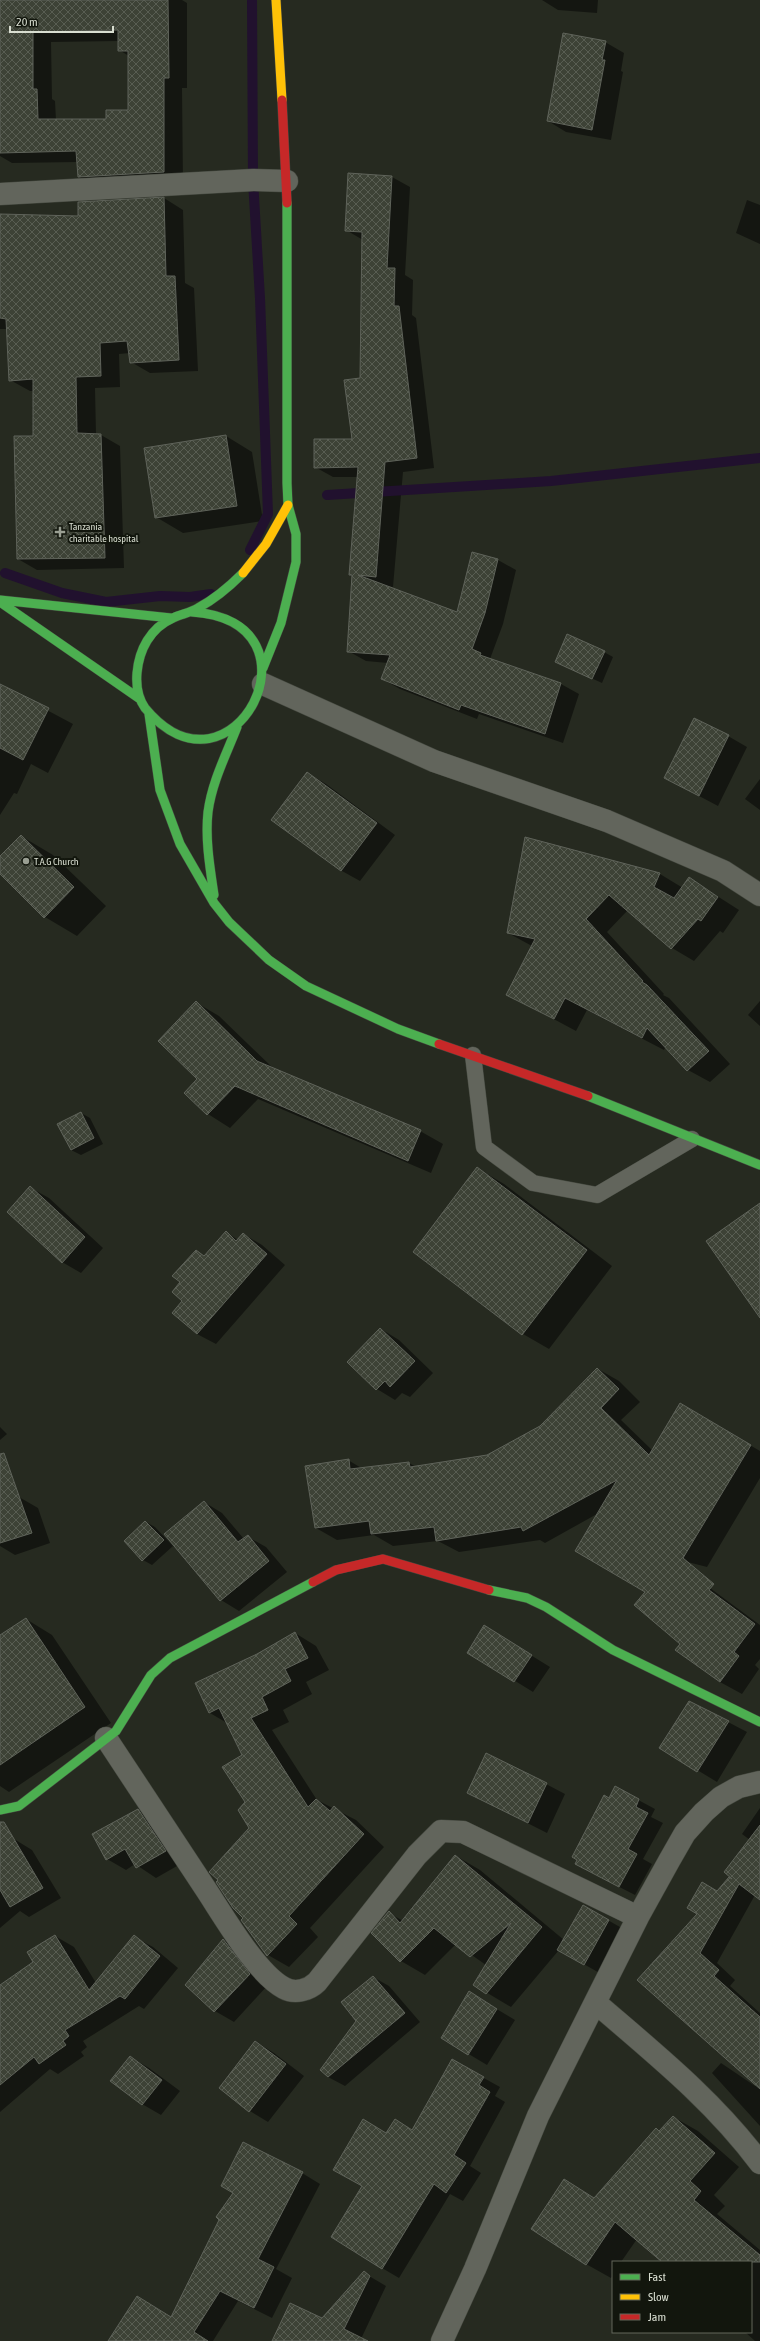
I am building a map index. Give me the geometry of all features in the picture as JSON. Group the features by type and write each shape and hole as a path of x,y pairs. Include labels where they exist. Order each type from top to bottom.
{"street":[{"path":"276,0 287,181 288,505 296,534 296,562 281,623 263,676 258,700 249,715 237,727 207,739 191,738 175,734 161,726 149,714 140,699 136,681 137,668 144,644 156,629 171,618 192,612 221,592 257,558 288,505"},
{"path":"0,194 253,180 287,181"},
{"path":"0,601 171,618"},
{"path":"0,601 140,699"},
{"path":"192,612 212,613 231,620 246,632 257,648 263,676"},
{"path":"263,676 434,761 608,821 722,871 760,895"},
{"path":"149,714 160,790 180,844 214,902 229,922 269,960 306,986 398,1029 602,1101 760,1165"},
{"path":"214,902 207,833 210,801 215,780 237,727"},
{"path":"0,1810 19,1806 123,1723 147,1678 156,1667 170,1658 336,1570 383,1559 465,1584 527,1598 546,1607 613,1650 760,1722"},
{"path":"106,1738 246,1950 276,1983 285,1989 292,1991 308,1989 317,1982 417,1855 441,1831 445,1830 463,1832 638,1917"},
{"path":"442,2341 475,2269 538,2116 638,1917 685,1833 704,1812 721,1797 739,1787 760,1782"},
{"path":"596,2003 680,2074 741,2137 760,2162"}],"lane":[{"path":"473,1055 484,1147 533,1183 597,1195 692,1138"}],"building":[{"path":"0,0 168,0 169,78 164,78 164,172 78,177 76,151 0,153","holes":["118,30 118,51 128,51 128,110 106,110 106,119 38,119 37,89 33,89 33,32"]},
{"path":"563,33 606,41 602,60 605,60 592,130 547,121"},
{"path":"348,173 392,176 387,268 395,268 394,306 399,306 417,458 385,462 376,577 358,575 457,612 472,552 498,559 485,613 472,649 481,653 480,655 561,683 545,734 461,705 459,710 381,679 390,655 347,652 352,575 349,575 358,467 314,468 314,439 352,439 344,380 360,378 362,232 345,231"},
{"path":"164,197 166,276 175,276 179,360 130,363 127,341 100,343 101,376 76,377 77,433 101,434 105,558 17,559 14,436 33,436 33,379 9,381 6,319 0,318 0,214 78,216 78,202"},
{"path":"226,435 237,506 155,518 144,448"},
{"path":"567,634 605,651 592,679 555,662"},
{"path":"0,684 49,708 23,760 0,748"},
{"path":"694,718 729,735 699,796 664,778"},
{"path":"307,772 377,823 341,871 271,820"},
{"path":"21,835 74,887 44,918 0,874 0,856"},
{"path":"525,837 660,873 654,887 674,898 689,877 718,897 701,921 698,919 671,949 609,895 586,919 643,981 642,982 647,985 709,1051 687,1071 647,1028 642,1038 565,998 554,1019 506,995 535,939 507,933"},
{"path":"196,1001 257,1061 421,1130 408,1161 235,1086 207,1115 184,1093 197,1079 158,1041"},
{"path":"81,1112 94,1138 71,1150 57,1124"},
{"path":"477,1167 587,1250 522,1335 413,1252"},
{"path":"30,1186 85,1237 62,1263 7,1212"},
{"path":"760,1203 760,1318 706,1241"},
{"path":"226,1231 236,1241 243,1233 267,1254 197,1334 172,1313 182,1301 172,1292 180,1282 172,1276 196,1250 204,1256"},
{"path":"380,1328 415,1361 390,1387 385,1381 376,1390 347,1362"},
{"path":"597,1368 619,1389 601,1408 649,1455 680,1403 751,1445 683,1558 714,1584 709,1590 755,1624 734,1652 739,1656 720,1682 675,1650 680,1644 634,1605 645,1592 575,1551 617,1480 523,1531 521,1527 436,1541 434,1527 371,1534 369,1521 315,1528 305,1466 349,1459 350,1469 409,1462 410,1467 487,1455 540,1426"},
{"path":"4,1453 32,1533 0,1543 0,1454"},
{"path":"204,1501 238,1542 248,1535 269,1561 220,1601 164,1534"},
{"path":"145,1521 164,1540 142,1561 124,1541"},
{"path":"26,1618 85,1707 0,1765 0,1635"},
{"path":"484,1625 532,1655 514,1682 467,1653"},
{"path":"295,1632 308,1658 285,1669 291,1681 262,1697 268,1710 251,1718 308,1807 316,1799 330,1811 334,1806 364,1834 289,1916 297,1924 267,1956 241,1920 243,1918 233,1908 216,1882 218,1880 209,1872 249,1828 238,1810 245,1802 222,1767 242,1755 219,1708 209,1713 195,1683 257,1654"},
{"path":"689,1701 729,1721 697,1772 659,1748"},
{"path":"486,1753 547,1783 528,1823 467,1793"},
{"path":"615,1786 639,1799 636,1807 648,1813 628,1849 637,1854 619,1887 575,1864 577,1860 572,1857 604,1795 609,1798"},
{"path":"138,1809 166,1851 136,1868 125,1849 106,1860 92,1834"},
{"path":"0,1822 4,1822 43,1888 10,1907 0,1890"},
{"path":"760,1825 760,1900 739,1884 700,1953 719,1970 714,1976 760,2017 760,2089 637,1980 697,1914 687,1908 702,1882 717,1891 729,1877 732,1879 724,1872"},
{"path":"455,1855 542,1927 486,1994 473,1985 511,1923 470,1957 434,1928 400,1962 371,1933 389,1911 400,1923"},
{"path":"583,1905 609,1920 584,1965 557,1950"},
{"path":"55,1935 89,1990 134,1935 160,1956 125,1999 120,1996 65,2030 69,2036 63,2041 66,2045 39,2064 34,2057 0,2085 0,1985 33,1962 27,1952"},
{"path":"223,1939 250,1974 214,2012 185,1985"},
{"path":"373,1976 405,2013 328,2077 320,2070 356,2021 341,2002"},
{"path":"469,1991 497,2009 468,2055 441,2038"},
{"path":"255,2041 286,2064 249,2112 219,2088"},
{"path":"130,2056 162,2080 142,2105 110,2081"},
{"path":"452,2059 484,2077 479,2085 490,2092 454,2155 466,2163 446,2193 434,2184 382,2269 331,2237 362,2186 333,2170 363,2119 386,2133 395,2119 412,2130"},
{"path":"673,2116 715,2153 690,2181 701,2191 694,2200 760,2255 760,2262 661,2261 615,2222 586,2265 531,2229 564,2179 594,2198 656,2128 659,2131"},
{"path":"243,2142 303,2172 258,2259 274,2267 254,2308 220,2291 194,2332 208,2341 108,2341 137,2296 171,2317 219,2220 216,2217 233,2193 221,2186"},
{"path":"364,2271 370,2276 344,2329 368,2341 272,2341 290,2303 322,2318"}],"waterway":[{"path":"250,550 268,514 260,298 253,180 252,0"},
{"path":"327,495 551,481 760,458"},
{"path":"5,573 62,593 106,602 160,596 190,597 211,594"}],"traffic: fast":[{"path":"263,668 281,623 296,562 296,534 288,505 287,483 287,203"},
{"path":"192,612 234,623 256,646 262,674 254,703 235,726 209,739 178,734 145,708 139,696 137,687 138,664 143,648 158,628 165,622 195,610 210,601 243,573"},
{"path":"0,600 171,618"},
{"path":"0,602 140,699"},
{"path":"149,714 160,790 180,844 214,903 229,922 269,960 306,986 398,1029 439,1044"},
{"path":"214,895 208,843 208,812 216,779 237,727"},
{"path":"588,1096 760,1165"},
{"path":"0,1810 19,1806 116,1731 151,1675 170,1658 313,1582"},
{"path":"489,1590 527,1598 546,1607 613,1650 760,1722"}],"traffic: slow":[{"path":"276,0 282,100"},
{"path":"243,573 266,544 288,505"}],"traffic: jam":[{"path":"282,100 287,203"},
{"path":"439,1044 588,1096"},
{"path":"313,1582 336,1570 383,1559 489,1590"}],"place":[{"name":"Tanzania charitable hospital","path":"60,532"},
{"name":"T.A.G Church","path":"26,861"}]}
